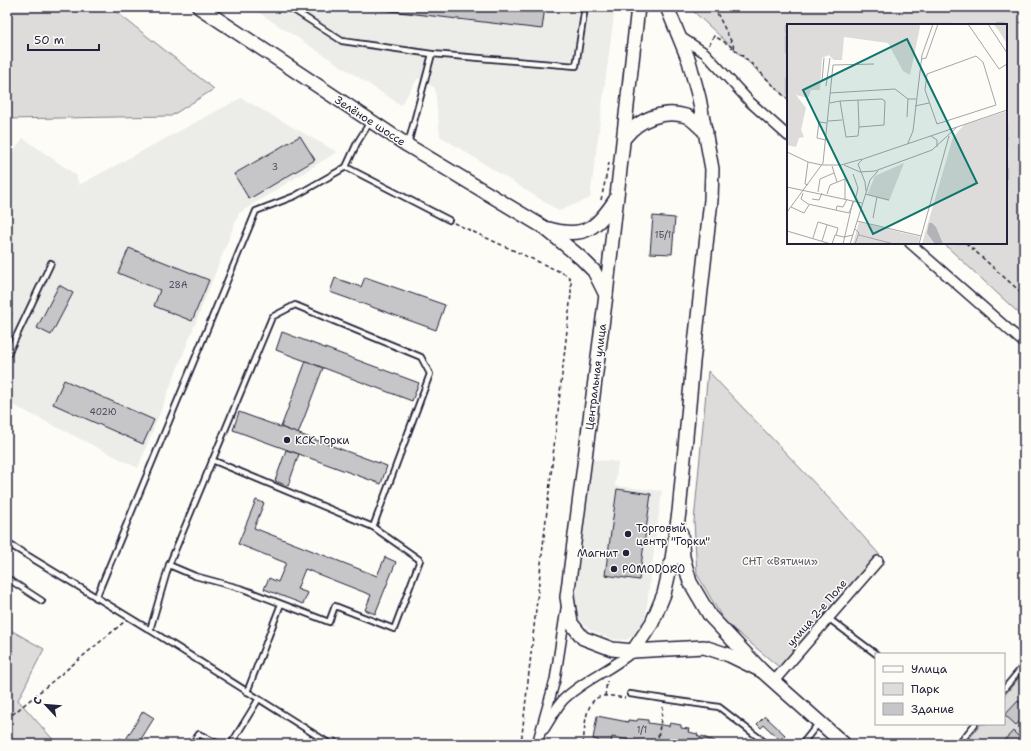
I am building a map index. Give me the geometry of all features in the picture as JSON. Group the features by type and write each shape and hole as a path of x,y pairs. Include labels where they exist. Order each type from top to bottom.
{"main road":[{"name":"Зелёное шоссе","path":"199,7 407,146 545,228"},
{"name":"Центральная улица","path":"567,597 618,198 638,7"},
{"path":"632,651 652,623 664,594 672,559 679,512 693,362 711,200 712,169 699,98 689,61 667,7"},
{"path":"625,137 633,126 663,114 688,117 706,132"},
{"path":"545,228 575,234 586,231 596,226 618,198"},
{"path":"545,228 594,271 606,295"},
{"path":"679,512 684,557 690,582 710,616 762,671 844,744"},
{"path":"567,597 572,623 583,638 612,649 632,651 704,647 729,655 762,671"}],"street":[{"path":"678,35 705,53 750,102 787,135"},
{"path":"911,244 1024,343"},
{"name":"улица 2-е Поле","path":"774,681 878,561"},
{"name":"Центральная улица","path":"538,740 555,680 567,597"},
{"path":"538,740 562,701 581,685 621,662 632,651"}],"lane":[{"path":"288,7 342,40 432,54 576,66 585,7"},
{"path":"407,146 432,54"},
{"path":"96,598 256,211 295,196 346,167 357,143 371,121"},
{"path":"346,167 449,220"},
{"path":"7,356 51,263"},
{"path":"150,630 169,565 272,317 295,305 421,357 430,374 373,527"},
{"path":"169,565 195,576 243,589 328,622 335,606 394,629 420,560 373,527 212,460"},
{"path":"7,543 150,630 258,700 330,744"},
{"path":"7,578 42,601"},
{"path":"246,692 282,604"},
{"path":"828,618 875,653"},
{"path":"1005,688 1024,665"},
{"path":"630,694 719,707 767,744"},
{"path":"230,744 258,700"},
{"path":"802,744 820,722"},
{"path":"959,744 974,725"},
{"path":"192,744 199,734 219,744"}],"path":[{"path":"714,7 736,51"},
{"path":"705,53 714,36 736,51 787,99"},
{"path":"600,205 610,158"},
{"path":"449,220 568,275 571,280 572,294 521,744"},
{"path":"967,244 1024,295"},
{"path":"7,719 129,618"},
{"path":"583,744 588,710 593,702 602,696 629,698 630,694"},
{"path":"657,744 665,699"}],"shaded area":[{"path":"250,7 615,7 590,198 559,211 440,136 435,88 418,78 401,105"},
{"path":"241,98 337,152 239,213 138,468 7,402 7,161 23,138 76,175 79,185"},
{"path":"589,459 618,462 615,486 662,491 645,620 637,633 626,640 612,639 590,630 576,617 572,598"}],"green space":[{"path":"7,7 110,7 214,89 171,116 7,119"},
{"path":"691,7 1024,7 1024,318 944,244 1007,244 1007,24 787,24 787,98 694,12"},
{"name":"СНТ «Вятичи»","path":"708,371 840,510 885,561 785,672 724,621 697,574 694,521"},
{"path":"7,628 44,649 18,700 57,744 7,744"},
{"path":"1024,672 1024,744 965,744 980,725 1005,725 1005,695"}],"building":[{"path":"357,7 545,7 542,29"},
{"path":"300,136 315,160 249,199 234,174"},
{"path":"653,216 675,218 672,254 650,253"},
{"path":"129,248 209,280 192,321 154,306 160,290 118,273"},
{"path":"365,277 445,305 436,330 330,292 335,278 361,287"},
{"path":"59,285 73,293 51,335 37,328"},
{"path":"7,311 12,313 7,323"},
{"path":"282,332 419,383 412,401 276,350"},
{"path":"306,361 323,368 298,434 281,427"},
{"path":"64,380 154,420 143,444 53,404"},
{"name":"КСК Горки","path":"239,412 387,466 381,484 233,430"},
{"path":"286,450 299,454 288,486 275,481"},
{"name":"Торговый центр \"Горки\"","path":"617,489 651,494 639,580 605,575"},
{"path":"256,500 264,503 254,528 377,576 385,557 396,562 375,614 365,610 371,595 305,569 297,589 308,593 303,604 264,589 269,578 278,582 286,563 238,544"},
{"path":"1018,701 1024,706 1024,717 1016,725 1005,715"},
{"path":"143,711 154,718 138,744 116,744 120,738 125,741"},
{"path":"597,716 628,722 628,720 637,721 638,719 648,720 648,723 669,726 670,723 681,725 681,728 689,729 688,732 698,734 697,735 701,738 702,736 710,740 711,739 719,744 656,744 612,737 611,744 598,744 598,740 593,739"},
{"path":"765,716 785,735 780,740 764,725 761,728 757,724"},
{"path":"1013,731 1020,738 1014,744 1001,744"}],"place":[{"name":"КСК Горки","path":"287,440"},
{"name":"Торговый центр \"Горки\"","path":"628,534"},
{"name":"Магнит","path":"626,553"},
{"name":"POMODORO","path":"614,569"}]}
